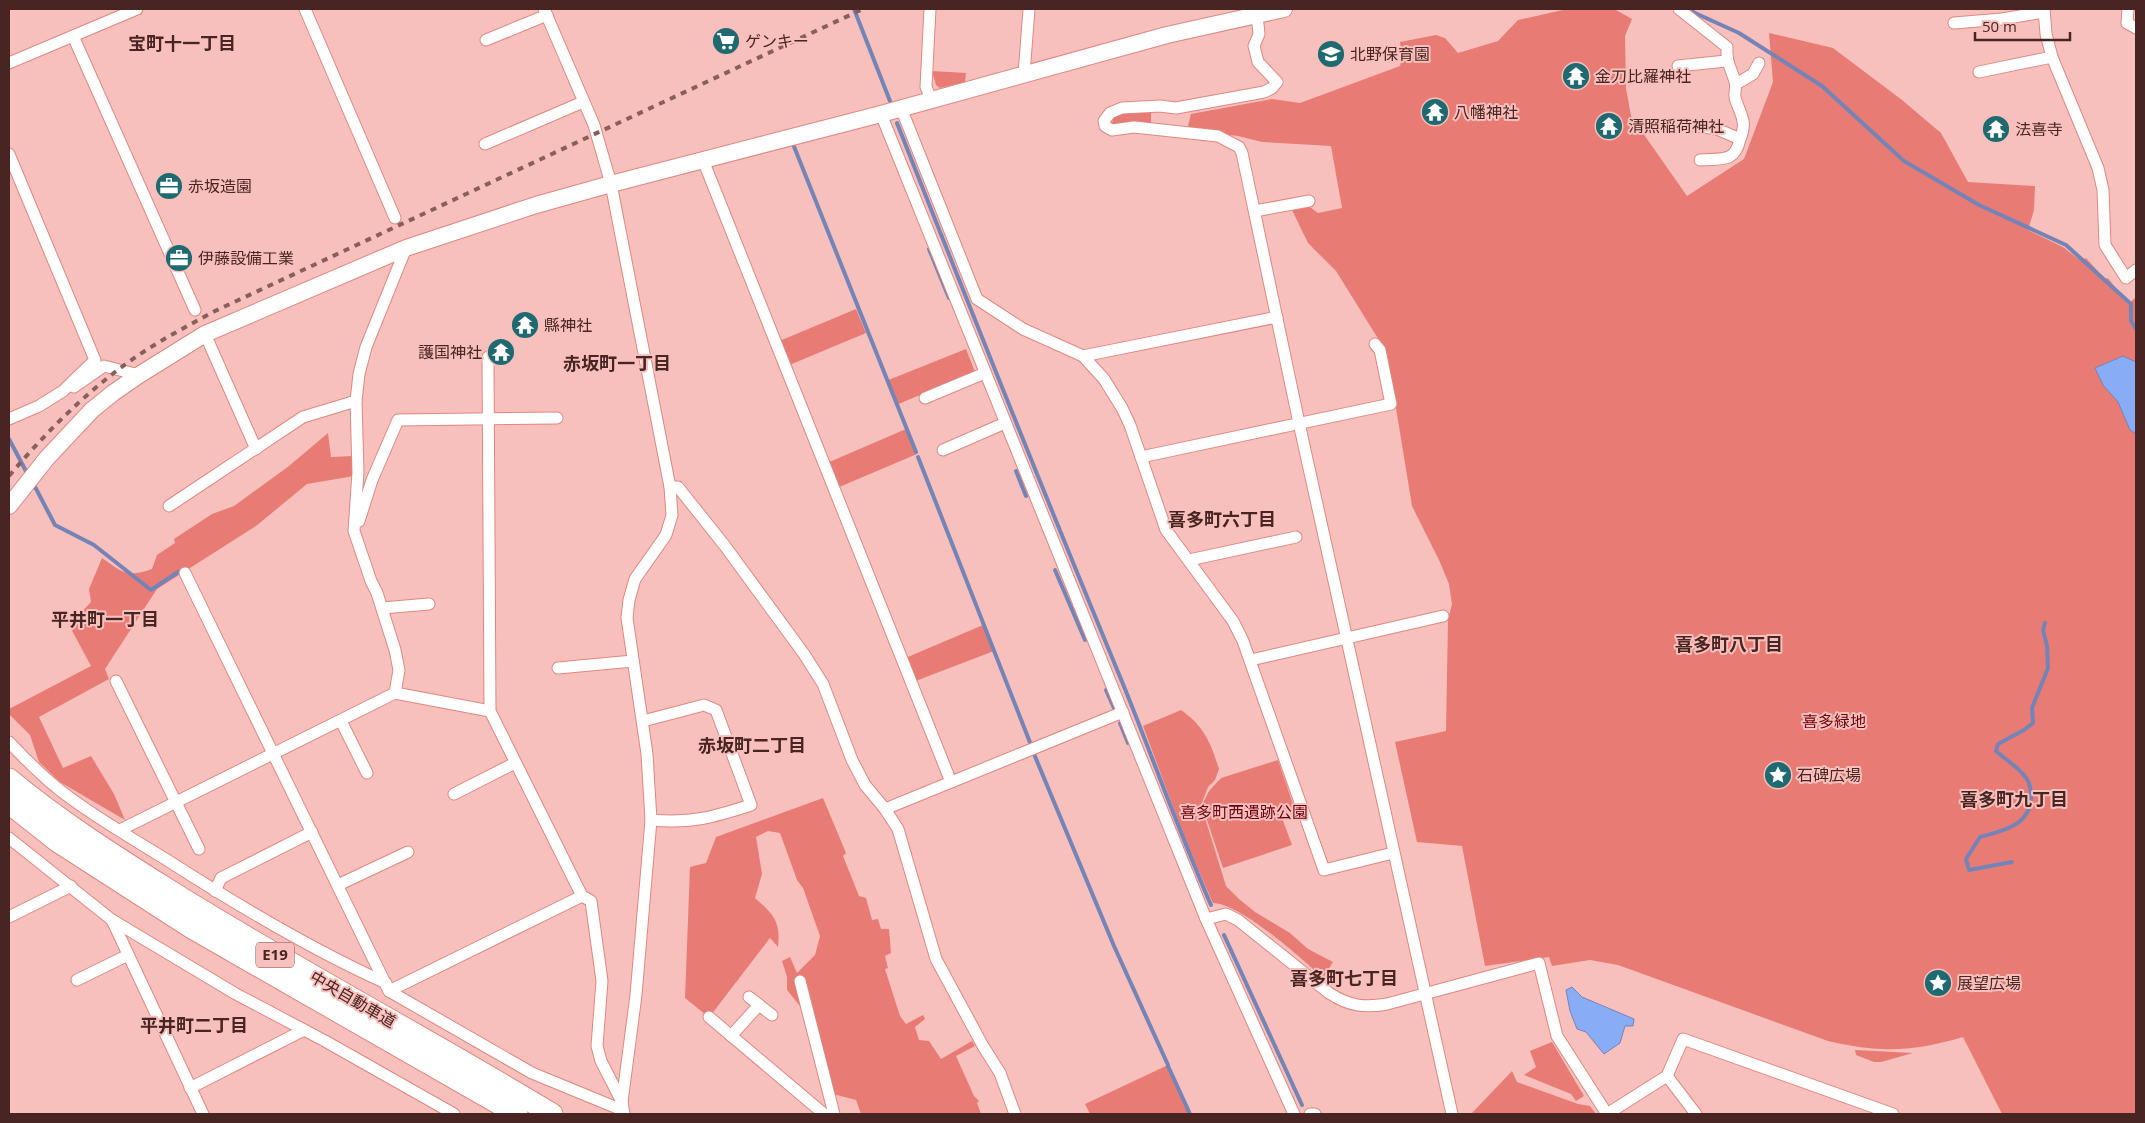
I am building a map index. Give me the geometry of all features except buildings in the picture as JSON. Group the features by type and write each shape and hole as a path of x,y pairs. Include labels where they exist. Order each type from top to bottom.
{"highway":[{"name":"中央自動車道","path":"9,779 58,818 206,914 495,1079 552,1114"},
{"name":"中央自動車道","path":"9,803 88,862 192,928 516,1114"}],"street":[{"path":"9,63 137,9"},
{"path":"305,9 395,218"},
{"path":"930,9 926,87 931,99"},
{"path":"1024,74 1029,9"},
{"path":"9,506 47,458 92,410 113,392 205,334 406,248 526,208 611,184 882,114 1253,12 1284,9"},
{"path":"1679,9 1727,47 1726,61 1736,84 1734,94 1744,120 1744,129 1738,148 1731,157 1700,160"},
{"path":"2128,9 2127,23 2136,28"},
{"path":"1954,23 2044,10 2046,34 2052,57 2098,168 2103,190 2105,245 2126,278 2136,270"},
{"path":"486,40 545,12 594,125 611,184 670,486 672,515 666,535 635,578 629,600 628,618 647,754 651,820 636,994 622,1110"},
{"path":"1253,12 1259,34 1254,46 1258,62 1277,82 1272,88 1264,92 1176,108 1160,106 1122,108 1110,113 1104,121 1105,126 1112,130 1134,127 1218,136 1239,147 1242,154 1299,424 1452,1114"},
{"path":"73,36 195,310"},
{"path":"1979,72 2052,57"},
{"path":"1678,66 1726,61"},
{"path":"1736,84 1753,74 1759,63"},
{"path":"485,144 583,102"},
{"path":"901,108 977,299 1023,329 1083,356 1113,391 1130,425 1166,530 1233,621 1251,660 1324,870 1394,853"},
{"path":"882,114 1005,424 1206,919 1294,1114"},
{"path":"1684,124 1716,129 1740,139"},
{"path":"9,154 95,360 63,391"},
{"path":"703,160 951,782"},
{"path":"1255,211 1309,201"},
{"path":"395,693 398,670 395,650 354,531 358,472 356,401 359,374 366,347 406,248"},
{"path":"1083,356 1277,317"},
{"path":"205,334 256,448"},
{"path":"1141,457 1391,404 1380,350 1375,344"},
{"path":"488,357 490,712 582,896 591,901 602,980 597,1046 601,1061 622,1110"},
{"path":"9,419 39,406 63,391 80,384 104,366 139,376"},
{"path":"925,398 985,373"},
{"path":"169,506 303,417 356,401"},
{"path":"354,531 362,515 372,480 398,420 488,417 557,418"},
{"path":"943,450 1005,424"},
{"path":"670,486 678,487 684,494 804,654 823,684 852,760 865,785 898,829 936,959 983,1046 1000,1073 1015,1114"},
{"path":"1189,560 1296,537"},
{"path":"185,573 388,987"},
{"path":"382,608 429,604"},
{"path":"1251,660 1443,616"},
{"path":"558,668 633,661"},
{"path":"116,681 199,849"},
{"path":"120,830 395,693 490,712"},
{"path":"643,721 704,705 716,710 751,805 704,820 674,823 651,820"},
{"path":"884,809 1123,712"},
{"path":"341,721 367,773"},
{"path":"9,742 32,766 62,792 215,891 388,987 532,1073 622,1110"},
{"path":"454,794 516,763"},
{"path":"215,891 221,878 312,832"},
{"path":"9,838 112,920 236,994 304,1030 444,1111 454,1114"},
{"path":"338,885 408,852"},
{"path":"9,917 71,886"},
{"path":"388,987 582,896"},
{"path":"1206,919 1226,914 1238,920 1329,993 1353,1005 1368,1007 1387,1004 1539,963 1557,1036 1607,1114 1667,1076 1683,1039 1894,1114"},
{"path":"112,920 203,1114"},
{"path":"77,980 128,955"},
{"path":"800,981 834,1114"},
{"path":"731,1036 754,1001 772,1016"},
{"path":"709,1017 824,1114"},
{"path":"190,1088 304,1030"},
{"path":"1667,1076 1696,1114"}],"green space":[{"name":"喜多緑地","path":"1567,9 1614,9 1632,19 1625,36 1626,88 1631,116 1687,196 1744,159 1773,82 1769,33 1833,48 1902,100 1941,133 1968,182 2035,186 2034,210 2028,230 2063,247 2081,261 2086,258 2105,279 2108,278 2128,304 2136,297 2136,1114 2002,1114 1963,1037 1912,1048 1864,1048 1828,1041 1618,965 1590,960 1552,966 1549,957 1485,966 1462,846 1417,842 1395,742 1446,731 1448,620 1452,604 1449,584 1412,506 1387,353 1336,271 1308,243 1292,210 1310,207 1318,213 1342,208 1331,146 1262,142 1238,136 1187,130 1191,114 1272,99 1300,103 1400,66 1402,58 1400,42 1436,35 1445,38 1458,53 1498,41 1518,20"},
{"path":"932,71 966,73 965,82 940,88 936,85"},
{"path":"1139,110 1151,111 1151,124 1116,126 1112,124 1113,119 1119,114"},
{"path":"856,309 866,333 787,366 777,342"},
{"path":"966,349 975,372 896,405 886,381"},
{"path":"906,429 917,454 837,488 827,463"},
{"path":"328,433 331,457 354,456 354,476 307,484 256,526 157,589 105,669 109,679 39,717 63,768 91,756 114,794 125,820 60,782 39,762 30,735 9,714 9,709 91,666 69,625 91,602 89,589 102,558 125,572 136,573 152,569 157,555 175,543 174,539 212,514 234,506 289,466"},
{"path":"983,625 994,651 913,682 903,659"},
{"path":"1181,710 1196,722 1206,736 1219,769 1215,780 1208,787 1201,805 1226,886 1255,912 1290,933 1308,949 1333,962 1323,978 1286,945 1254,921 1225,905 1213,903 1188,847 1143,726"},
{"name":"喜多町西遺跡公園","path":"1278,760 1296,813 1282,818 1292,845 1223,868 1202,805 1209,791 1221,778"},
{"path":"823,798 846,853 843,856 859,896 866,898 872,920 878,919 881,929 889,929 891,953 885,956 888,968 885,969 900,1016 906,1024 923,1015 925,1019 915,1027 919,1040 929,1041 941,1059 972,1041 975,1046 956,1056 974,1096 979,1101 977,1103 981,1114 861,1114 856,1100 833,1094 804,1011 787,990 787,977 782,961 790,957 797,973 815,955 820,936 803,888 797,880 780,833 768,831 756,837 762,874 755,898 767,909 777,924 778,947 770,938 711,1015 706,1015 685,998 690,867 706,863 716,837"},
{"path":"1552,1042 1584,1096 1576,1101 1571,1094 1524,1075 1536,1067 1530,1051"},
{"path":"1855,1050 1913,1053 1881,1062 1874,1062 1856,1055"},
{"path":"1168,1065 1190,1114 1090,1114 1085,1104"},
{"path":"1512,1071 1517,1082 1578,1104 1590,1106 1596,1114 1471,1114"}],"water":[{"path":"2123,356 2136,362 2136,434 2130,430 2118,402 2103,385 2095,368"},
{"path":"1572,987 1582,997 1634,1019 1633,1026 1625,1026 1620,1043 1604,1054 1586,1032 1577,1029 1570,1011 1566,990"}],"waterway":[{"path":"854,9 890,101"},
{"path":"1689,9 1739,33 1822,86 1904,161 1979,205 2066,245 2131,304 2131,321 2136,329"},
{"path":"897,123 1211,905"},
{"path":"793,144 916,452"},
{"path":"929,249 949,298"},
{"path":"9,439 28,475"},
{"path":"918,457 1031,745"},
{"path":"1016,471 1026,496"},
{"path":"33,483 55,525 94,545 151,590 178,572"},
{"path":"1055,570 1085,640"},
{"path":"2012,862 1969,870 1966,859 1980,837 2014,825 2027,813 2030,805 2031,789 2027,779 1996,751 1998,744 2033,723 2032,708 2048,668 2047,646 2043,630 2045,623"},
{"path":"1106,690 1114,708"},
{"path":"1120,723 1128,743"},
{"path":"1034,754 1114,946 1168,1065"},
{"path":"1224,935 1302,1105"},
{"path":"1168,1066 1190,1114"}],"railway":[{"path":"9,476 34,447 89,393 142,353 190,324 863,9"}],"place":[{"name":"ゲンキー","path":"726,41"},
{"name":"北野保育園","path":"1331,54"},
{"name":"金刀比羅神社","path":"1576,76"},
{"name":"八幡神社","path":"1435,112"},
{"name":"清照稲荷神社","path":"1609,126"},
{"name":"法喜寺","path":"1996,129"},
{"name":"赤坂造園","path":"169,186"},
{"name":"伊藤設備工業","path":"179,258"},
{"name":"縣神社","path":"525,325"},
{"name":"護国神社","path":"501,352"},
{"name":"石碑広場","path":"1778,775"},
{"name":"展望広場","path":"1938,983"}],"district":[{"name":"宝町十一丁目","path":"182,44"},
{"name":"赤坂町一丁目","path":"617,364"},
{"name":"喜多町六丁目","path":"1222,520"},
{"name":"平井町一丁目","path":"105,620"},
{"name":"喜多町八丁目","path":"1729,645"},
{"name":"赤坂町二丁目","path":"752,746"},
{"name":"喜多町九丁目","path":"2014,800"},
{"name":"喜多町七丁目","path":"1344,979"},
{"name":"平井町二丁目","path":"194,1026"}]}
